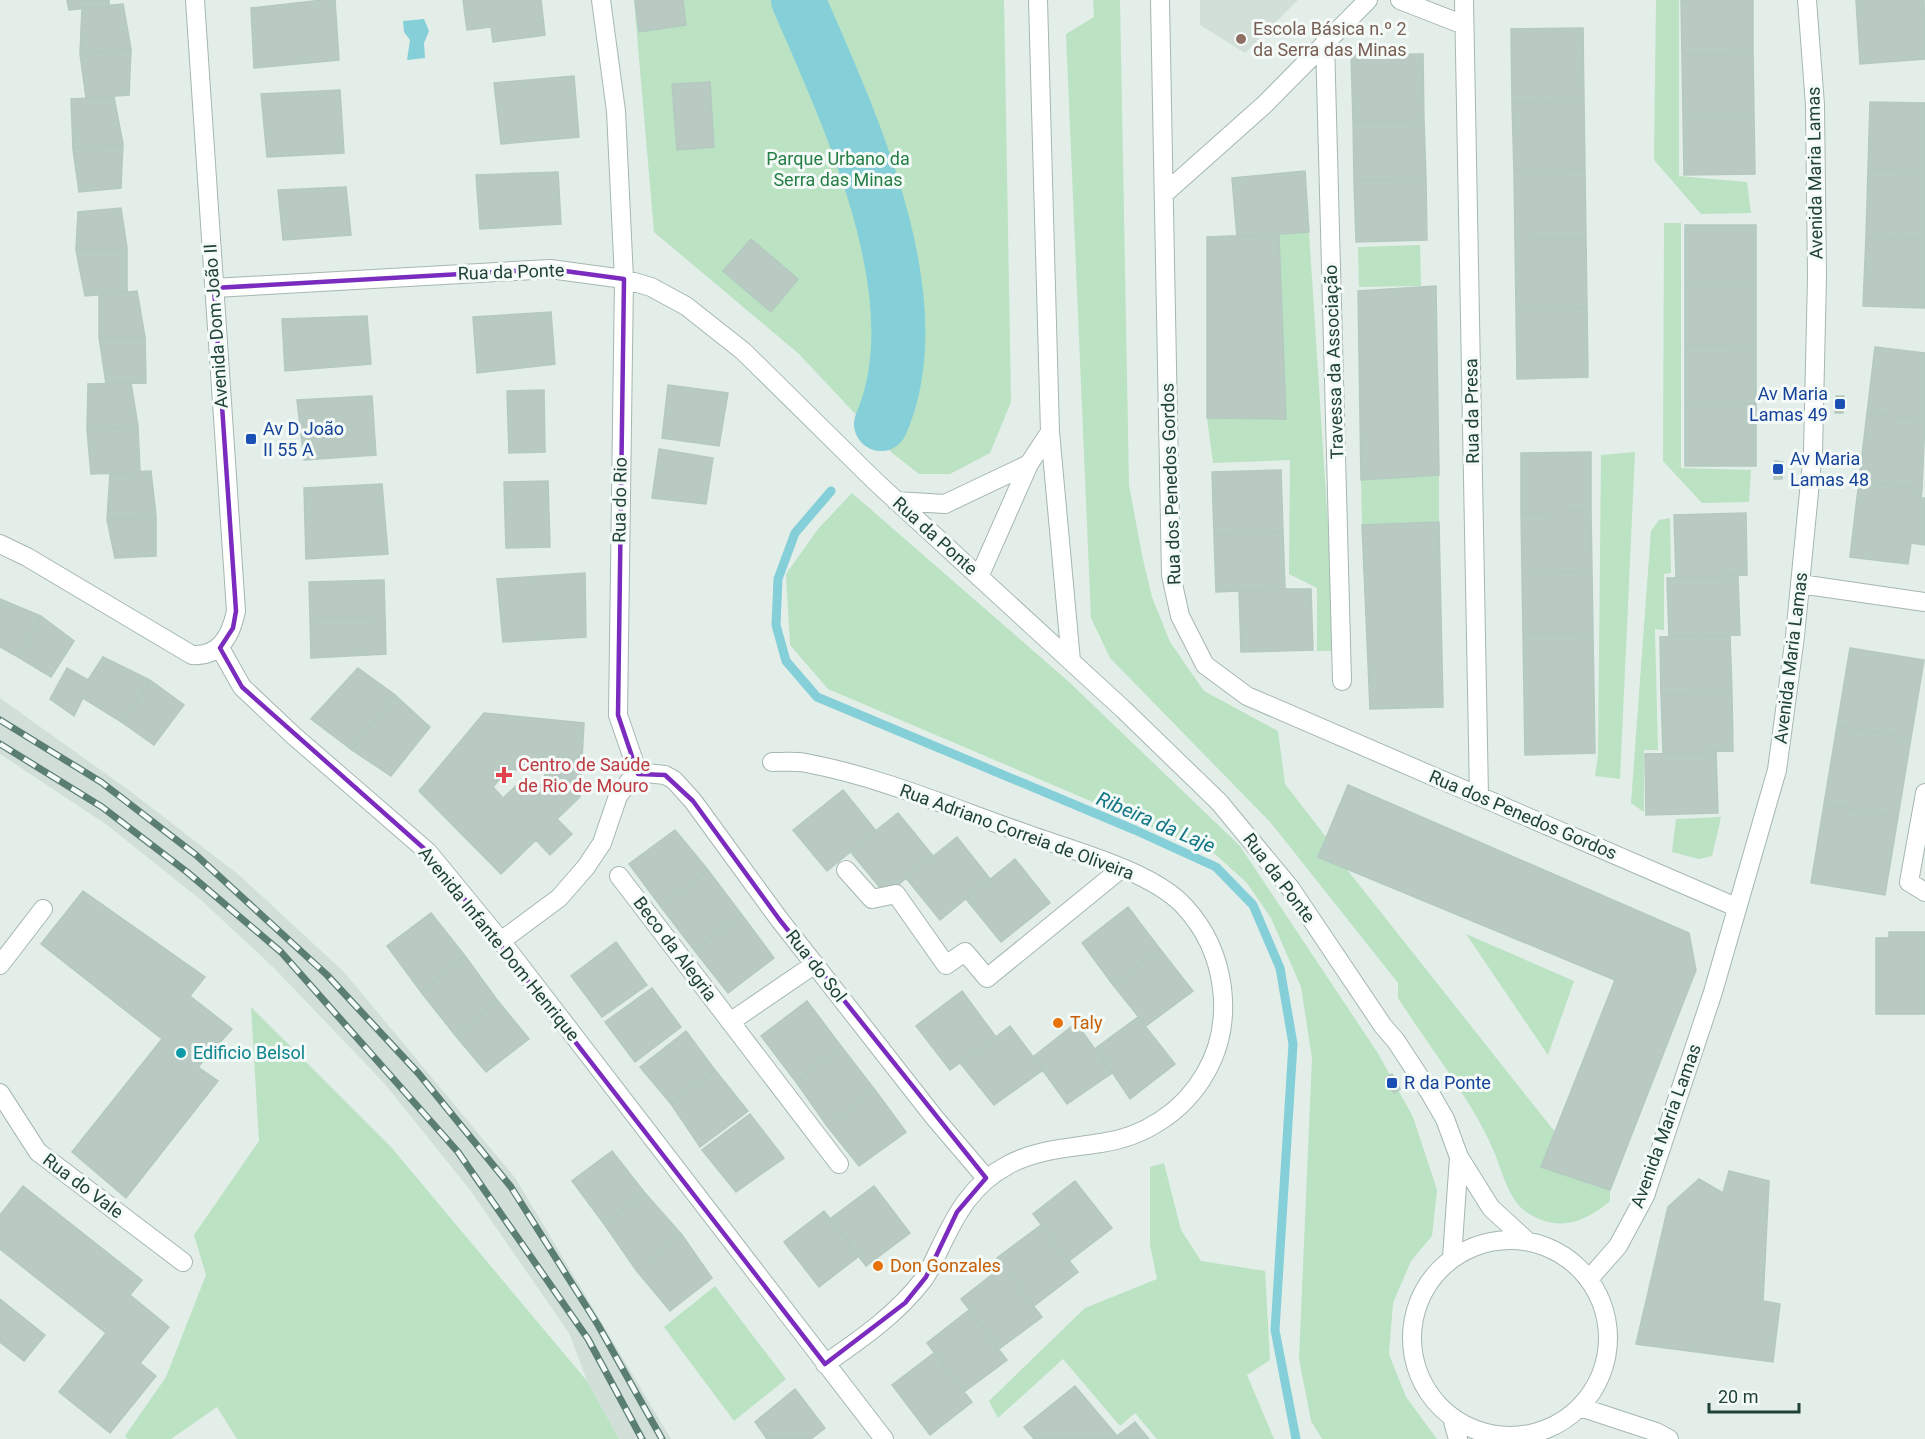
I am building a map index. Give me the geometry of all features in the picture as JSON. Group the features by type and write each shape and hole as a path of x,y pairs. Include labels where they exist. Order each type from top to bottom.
{"street":[{"name":"Avenida Dom João II","path":"195,0 236,611 232,628 220,648"},
{"name":"Rua do Rio","path":"601,0 616,111 624,279 618,716 639,776"},
{"path":"1038,0 1050,432 1071,661"},
{"name":"Rua dos Penedos Gordos","path":"1160,0 1172,575 1180,616 1205,665 1247,696 1736,907"},
{"path":"1164,194 1264,105 1368,0"},
{"path":"1400,0 1464,26"},
{"name":"Rua da Presa","path":"1464,0 1479,796"},
{"name":"Avenida Maria Lamas","path":"1589,1279 1618,1246 1645,1196 1713,992 1777,770 1800,584 1813,451 1817,277 1815,105 1807,0"},
{"name":"Travessa da Associação","path":"1325,42 1342,681"},
{"name":"Rua da Ponte","path":"214,288 550,269 624,279 651,287 686,306 743,351 896,501 1071,661 1219,802 1291,889 1430,1093 1445,1119 1459,1157"},
{"path":"979,577 1029,464 1050,432"},
{"path":"896,501 945,504 1029,464"},
{"path":"0,544 27,557 183,651 202,656 220,648"},
{"path":"1800,584 1925,602"},
{"name":"Avenida Infante Dom Henrique","path":"220,648 242,687 294,736 428,852 501,941 884,1439"},
{"name":"Rua Adriano Correia de Oliveira","path":"772,762 802,762 870,778 1122,868 1165,890 1184,905 1204,934 1212,951 1222,987 1224,1011 1221,1037 1216,1052 1194,1091 1152,1128 1131,1137 1038,1153 1010,1163 986,1178 957,1212 926,1277 904,1303 878,1327 825,1365"},
{"name":"Rua do Sol","path":"639,776 656,773 674,780 693,801 815,964 934,1117 986,1178"},
{"path":"501,941 559,898 580,875 602,843 623,788 639,776"},
{"path":"1925,793 1909,882 1925,892"},
{"path":"846,870 872,899 896,894 946,965 965,952 987,978 1122,868"},
{"name":"Beco da Alegria","path":"619,876 839,1164"},
{"path":"0,965 43,909"},
{"path":"730,1022 815,964"},
{"name":"Rua do Vale","path":"0,1093 38,1152 183,1262"},
{"path":"1459,1157 1491,1208 1527,1241"},
{"path":"1452,1258 1459,1157"},
{"path":"1501,1240 1527,1241 1551,1248 1572,1261 1589,1279 1604,1306 1609,1336 1604,1367 1594,1388 1580,1407 1561,1422 1535,1436 1509,1436 1479,1431 1452,1418 1431,1400 1419,1377 1412,1352 1412,1325 1419,1300 1432,1277 1452,1258 1484,1244 1501,1240"},
{"path":"1580,1407 1656,1432 1669,1439"},
{"path":"1452,1418 1458,1439"}],"highlighted area":[{"path":"550,269 624,279 618,715 638,774 665,775 693,801 779,919 986,1178 957,1212 926,1277 905,1303 825,1364 428,852 242,687 220,648 233,628 236,611 214,288"}],"shaded area":[{"name":"Escola Básica n.º 2 da Serra das Minas","path":"1200,0 1298,0 1245,53 1200,25"},
{"path":"0,698 130,791 239,875 344,972 516,1179 671,1439 619,1439 587,1381 569,1333 470,1190 384,1083 274,968 201,900 107,825 0,754"}],"green space":[{"name":"Parque Urbano da Serra das Minas","path":"634,0 1004,0 1011,402 990,453 950,474 919,474 891,452 799,354 654,232"},
{"path":"1093,0 1120,0 1129,485 1152,597 1170,642 1204,691 1278,731 1285,784 1326,837 1318,857 1345,867 1555,1132 1541,1167 1610,1190 1610,1201 1583,1219 1553,1223 1531,1215 1517,1204 1476,1115 1398,998 1398,983 1271,823 1110,658 1091,618 1066,34 1094,17"},
{"path":"1656,0 1679,0 1679,176 1747,182 1751,213 1701,214 1654,160"},
{"path":"1664,223 1681,223 1681,468 1751,470 1749,502 1702,503 1663,461"},
{"path":"1309,232 1336,651 1317,651 1317,588 1289,574 1290,460 1213,463 1207,418 1286,419 1279,234"},
{"path":"1420,245 1421,286 1359,287 1358,247"},
{"path":"1635,452 1620,779 1595,776 1598,756 1601,455"},
{"path":"1439,475 1439,522 1362,525 1361,480"},
{"path":"852,493 1068,681 1240,846 1379,1055 1413,1117 1437,1190 1432,1236 1411,1261 1393,1303 1389,1354 1406,1397 1437,1439 1322,1439 1311,1421 1299,1359 1312,1058 1301,987 1271,918 1247,883 1215,854 828,689 790,645 786,574 818,529"},
{"path":"1670,518 1671,573 1664,574 1664,630 1655,629 1658,750 1644,750 1644,812 1631,803 1651,531 1659,520"},
{"path":"1721,817 1712,856 1699,859 1672,852 1676,819"},
{"path":"1466,934 1574,981 1548,1055"},
{"path":"251,1007 391,1147 587,1381 619,1439 237,1439 217,1407 171,1439 128,1439 125,1436 166,1377 206,1275 194,1235 259,1141"},
{"path":"1164,1163 1181,1230 1201,1261 1265,1271 1270,1360 1247,1375 1274,1439 1157,1439 1135,1413 1120,1426 1063,1359 998,1418 989,1401 1085,1308 1157,1279 1150,1245 1150,1167"},
{"path":"715,1286 786,1379 734,1421 664,1327"}],"water":[{"path":"424,19 429,31 424,43 425,58 407,60 410,40 404,32 403,21"}],"building":[{"path":"67,0 109,0 109,6 69,10"},
{"path":"335,0 339,60 254,68 251,8"},
{"path":"463,0 541,0 545,35 493,42 491,27 467,30"},
{"path":"635,0 683,0 686,25 639,32"},
{"path":"1681,0 1753,0 1753,54 1682,55"},
{"path":"1856,0 1924,0 1925,59 1860,64"},
{"path":"123,4 131,49 80,54 82,8"},
{"path":"1583,28 1584,101 1512,103 1511,29"},
{"path":"131,49 129,95 86,98 80,54"},
{"path":"1423,54 1424,120 1353,122 1351,55"},
{"path":"1753,54 1754,114 1683,115 1682,55"},
{"path":"574,76 579,137 501,144 494,83"},
{"path":"710,82 714,147 677,150 672,84"},
{"path":"340,90 344,153 267,157 261,94"},
{"path":"114,97 123,144 73,149 71,99"},
{"path":"1584,101 1585,170 1514,171 1512,103"},
{"path":"1870,102 1925,103 1925,171 1868,169"},
{"path":"1754,114 1755,174 1684,175 1683,115"},
{"path":"1424,120 1426,179 1354,180 1353,122"},
{"path":"123,144 121,188 79,192 73,149"},
{"path":"1868,169 1925,171 1925,239 1866,237"},
{"path":"1585,170 1586,239 1515,240 1514,171"},
{"path":"1305,171 1309,232 1237,237 1232,178"},
{"path":"558,172 561,224 480,229 476,175"},
{"path":"1426,179 1427,240 1356,242 1354,180"},
{"path":"346,187 351,235 283,240 278,190"},
{"path":"121,208 127,248 76,250 78,212"},
{"path":"1685,225 1756,225 1756,285 1685,285"},
{"path":"1279,234 1286,419 1207,418 1207,237"},
{"path":"1866,237 1925,239 1925,308 1863,306"},
{"path":"751,239 798,279 771,312 723,271"},
{"path":"1586,239 1587,308 1516,310 1515,240"},
{"path":"127,248 127,292 85,296 76,250"},
{"path":"1685,285 1756,285 1756,344 1685,345"},
{"path":"1436,286 1439,475 1361,480 1358,291"},
{"path":"137,291 145,337 99,337 99,295"},
{"path":"1587,308 1588,377 1517,379 1516,310"},
{"path":"551,312 555,364 477,373 473,317"},
{"path":"367,316 371,364 285,371 282,319"},
{"path":"99,337 145,337 146,383 106,384"},
{"path":"1756,344 1756,403 1685,403 1685,345"},
{"path":"1875,347 1925,353 1925,420 1867,413"},
{"path":"131,383 138,426 87,430 88,384"},
{"path":"668,385 728,393 719,446 662,438"},
{"path":"544,390 545,452 509,453 507,391"},
{"path":"372,396 376,455 304,460 297,400"},
{"path":"1836,396 1844,396 1843,413 1835,413"},
{"path":"1685,403 1756,403 1756,466 1685,466"},
{"path":"1867,413 1925,420 1922,489 1859,481"},
{"path":"138,426 140,472 91,474 87,430"},
{"path":"659,449 713,458 706,504 652,498"},
{"path":"1591,452 1591,511 1521,513 1521,453"},
{"path":"1775,461 1783,462 1782,479 1774,479"},
{"path":"1281,470 1283,532 1214,535 1212,472"},
{"path":"151,471 156,516 107,520 110,473"},
{"path":"548,481 550,547 506,548 504,482"},
{"path":"1859,481 1922,489 1921,498 1925,498 1925,545 1911,543 1908,564 1850,557"},
{"path":"382,484 388,554 306,559 304,488"},
{"path":"1591,511 1592,572 1522,573 1521,513"},
{"path":"1746,513 1747,575 1676,577 1674,515"},
{"path":"156,516 156,556 115,558 107,520"},
{"path":"1439,522 1443,707 1370,709 1362,525"},
{"path":"1283,532 1285,589 1216,592 1214,535"},
{"path":"1592,572 1593,633 1523,634 1522,573"},
{"path":"585,573 586,637 503,642 497,579"},
{"path":"1738,576 1740,635 1669,637 1667,578"},
{"path":"384,580 385,616 310,618 309,582"},
{"path":"1311,589 1313,650 1241,652 1239,591"},
{"path":"0,599 41,616 18,657 0,647"},
{"path":"41,616 74,641 51,677 18,657"},
{"path":"385,616 386,654 311,658 310,618"},
{"path":"1593,633 1595,753 1525,755 1523,634"},
{"path":"1730,635 1732,693 1661,695 1660,637"},
{"path":"1850,648 1924,660 1911,738 1837,726"},
{"path":"103,657 150,680 123,723 83,698 74,716 50,699 67,668 88,680"},
{"path":"358,668 395,695 352,750 311,719"},
{"path":"150,680 184,705 154,745 123,723"},
{"path":"1732,693 1733,751 1663,753 1661,695"},
{"path":"395,695 430,727 391,776 352,750"},
{"path":"484,713 584,723 580,797 557,819 572,834 550,855 536,840 501,874 419,791","holes":["508,769 545,772 544,781 532,794 520,782 503,798 493,787"]},
{"path":"1837,726 1911,738 1898,817 1824,804"},
{"path":"1716,752 1718,813 1646,815 1645,754"},
{"path":"1348,785 1689,933 1696,970 1610,1190 1541,1167 1615,980 1318,857"},
{"path":"843,790 876,831 827,871 793,830"},
{"path":"1824,804 1898,817 1885,895 1811,883"},
{"path":"898,813 933,856 886,895 850,851"},
{"path":"675,830 708,870 661,907 629,864"},
{"path":"957,837 990,879 940,920 906,878"},
{"path":"1015,859 1050,903 1001,942 966,899"},
{"path":"708,870 742,915 694,950 661,907"},
{"name":"Edificio Belsol","path":"83,891 205,977 190,996 232,1029 198,1067 218,1081 126,1198 72,1152 162,1039 41,944"},
{"path":"1128,907 1160,949 1113,985 1082,943"},
{"path":"431,913 465,956 421,992 387,946"},
{"path":"742,915 774,958 728,993 694,950"},
{"path":"1889,932 1925,932 1925,1014 1876,1014 1876,938 1889,938"},
{"path":"616,942 647,985 602,1017 571,976"},
{"path":"1160,949 1193,991 1146,1026 1113,985"},
{"path":"465,956 498,1001 455,1035 421,992"},
{"path":"652,988 681,1027 635,1062 605,1022"},
{"path":"962,991 996,1037 950,1070 916,1026"},
{"path":"498,1001 529,1039 486,1072 455,1035"},
{"path":"807,1001 841,1046 796,1082 761,1036"},
{"path":"1138,1017 1175,1064 1130,1099 1096,1048"},
{"path":"1076,1023 1112,1073 1067,1104 1033,1057"},
{"path":"1010,1026 1043,1070 994,1105 961,1064"},
{"path":"686,1031 715,1070 671,1104 640,1067"},
{"path":"841,1046 875,1090 827,1126 796,1082"},
{"path":"715,1070 748,1111 700,1147 671,1104"},
{"path":"1392,1074 1400,1089 1394,1093 1385,1078"},
{"path":"875,1090 906,1132 859,1166 827,1126"},
{"path":"750,1114 784,1158 736,1192 702,1150"},
{"path":"612,1151 645,1193 604,1224 572,1181"},
{"path":"1729,1171 1769,1181 1763,1301 1780,1304 1773,1362 1636,1344 1668,1207 1699,1179 1723,1193"},
{"path":"1075,1181 1112,1228 1069,1261 1033,1214"},
{"path":"23,1186 142,1280 130,1295 169,1327 140,1363 156,1376 110,1433 59,1392 106,1333 0,1249 0,1215"},
{"path":"874,1186 910,1233 866,1266 830,1219"},
{"path":"645,1193 682,1235 636,1270 604,1224"},
{"path":"824,1211 859,1256 819,1287 784,1242"},
{"path":"1041,1225 1078,1272 1034,1306 997,1258"},
{"path":"682,1235 712,1278 670,1311 636,1270"},
{"path":"1003,1266 1042,1317 999,1349 961,1299"},
{"path":"0,1299 45,1335 24,1361 0,1342"},
{"path":"969,1310 1007,1360 964,1392 927,1343"},
{"path":"934,1353 972,1402 930,1435 892,1385"},
{"path":"1075,1386 1117,1436 1113,1439 1034,1439 1024,1427"},
{"path":"795,1389 825,1428 811,1439 767,1439 755,1422"},
{"path":"1135,1422 1149,1439 1113,1439 1117,1436"}],"waterway":[{"path":"798,0 861,152 879,209 892,265 898,321 895,375 881,424"},
{"name":"Ribeira da Laje","path":"831,491 795,533 778,579 776,625 786,661 817,697 1135,830 1216,867 1253,905 1280,968 1293,1044 1275,1330 1296,1439"}],"railway":[{"path":"0,720 101,782 196,855 327,975 419,1074 511,1187 598,1325 662,1439"},
{"path":"0,744 102,807 187,872 281,952 458,1152 588,1339 642,1439"}],"place":[{"name":"Escola Básica n.º 2 da Serra das Minas","path":"1241,39"},
{"name":"Av Maria Lamas 49","path":"1840,404"},
{"name":"Av D João II 55 A","path":"251,439"},
{"name":"Av Maria Lamas 48","path":"1778,469"},
{"name":"Centro de Saúde de Rio de Mouro","path":"504,775"},
{"name":"Taly","path":"1058,1023"},
{"name":"Edificio Belsol","path":"181,1053"},
{"name":"R da Ponte","path":"1392,1083"},
{"name":"Don Gonzales","path":"878,1266"}]}
